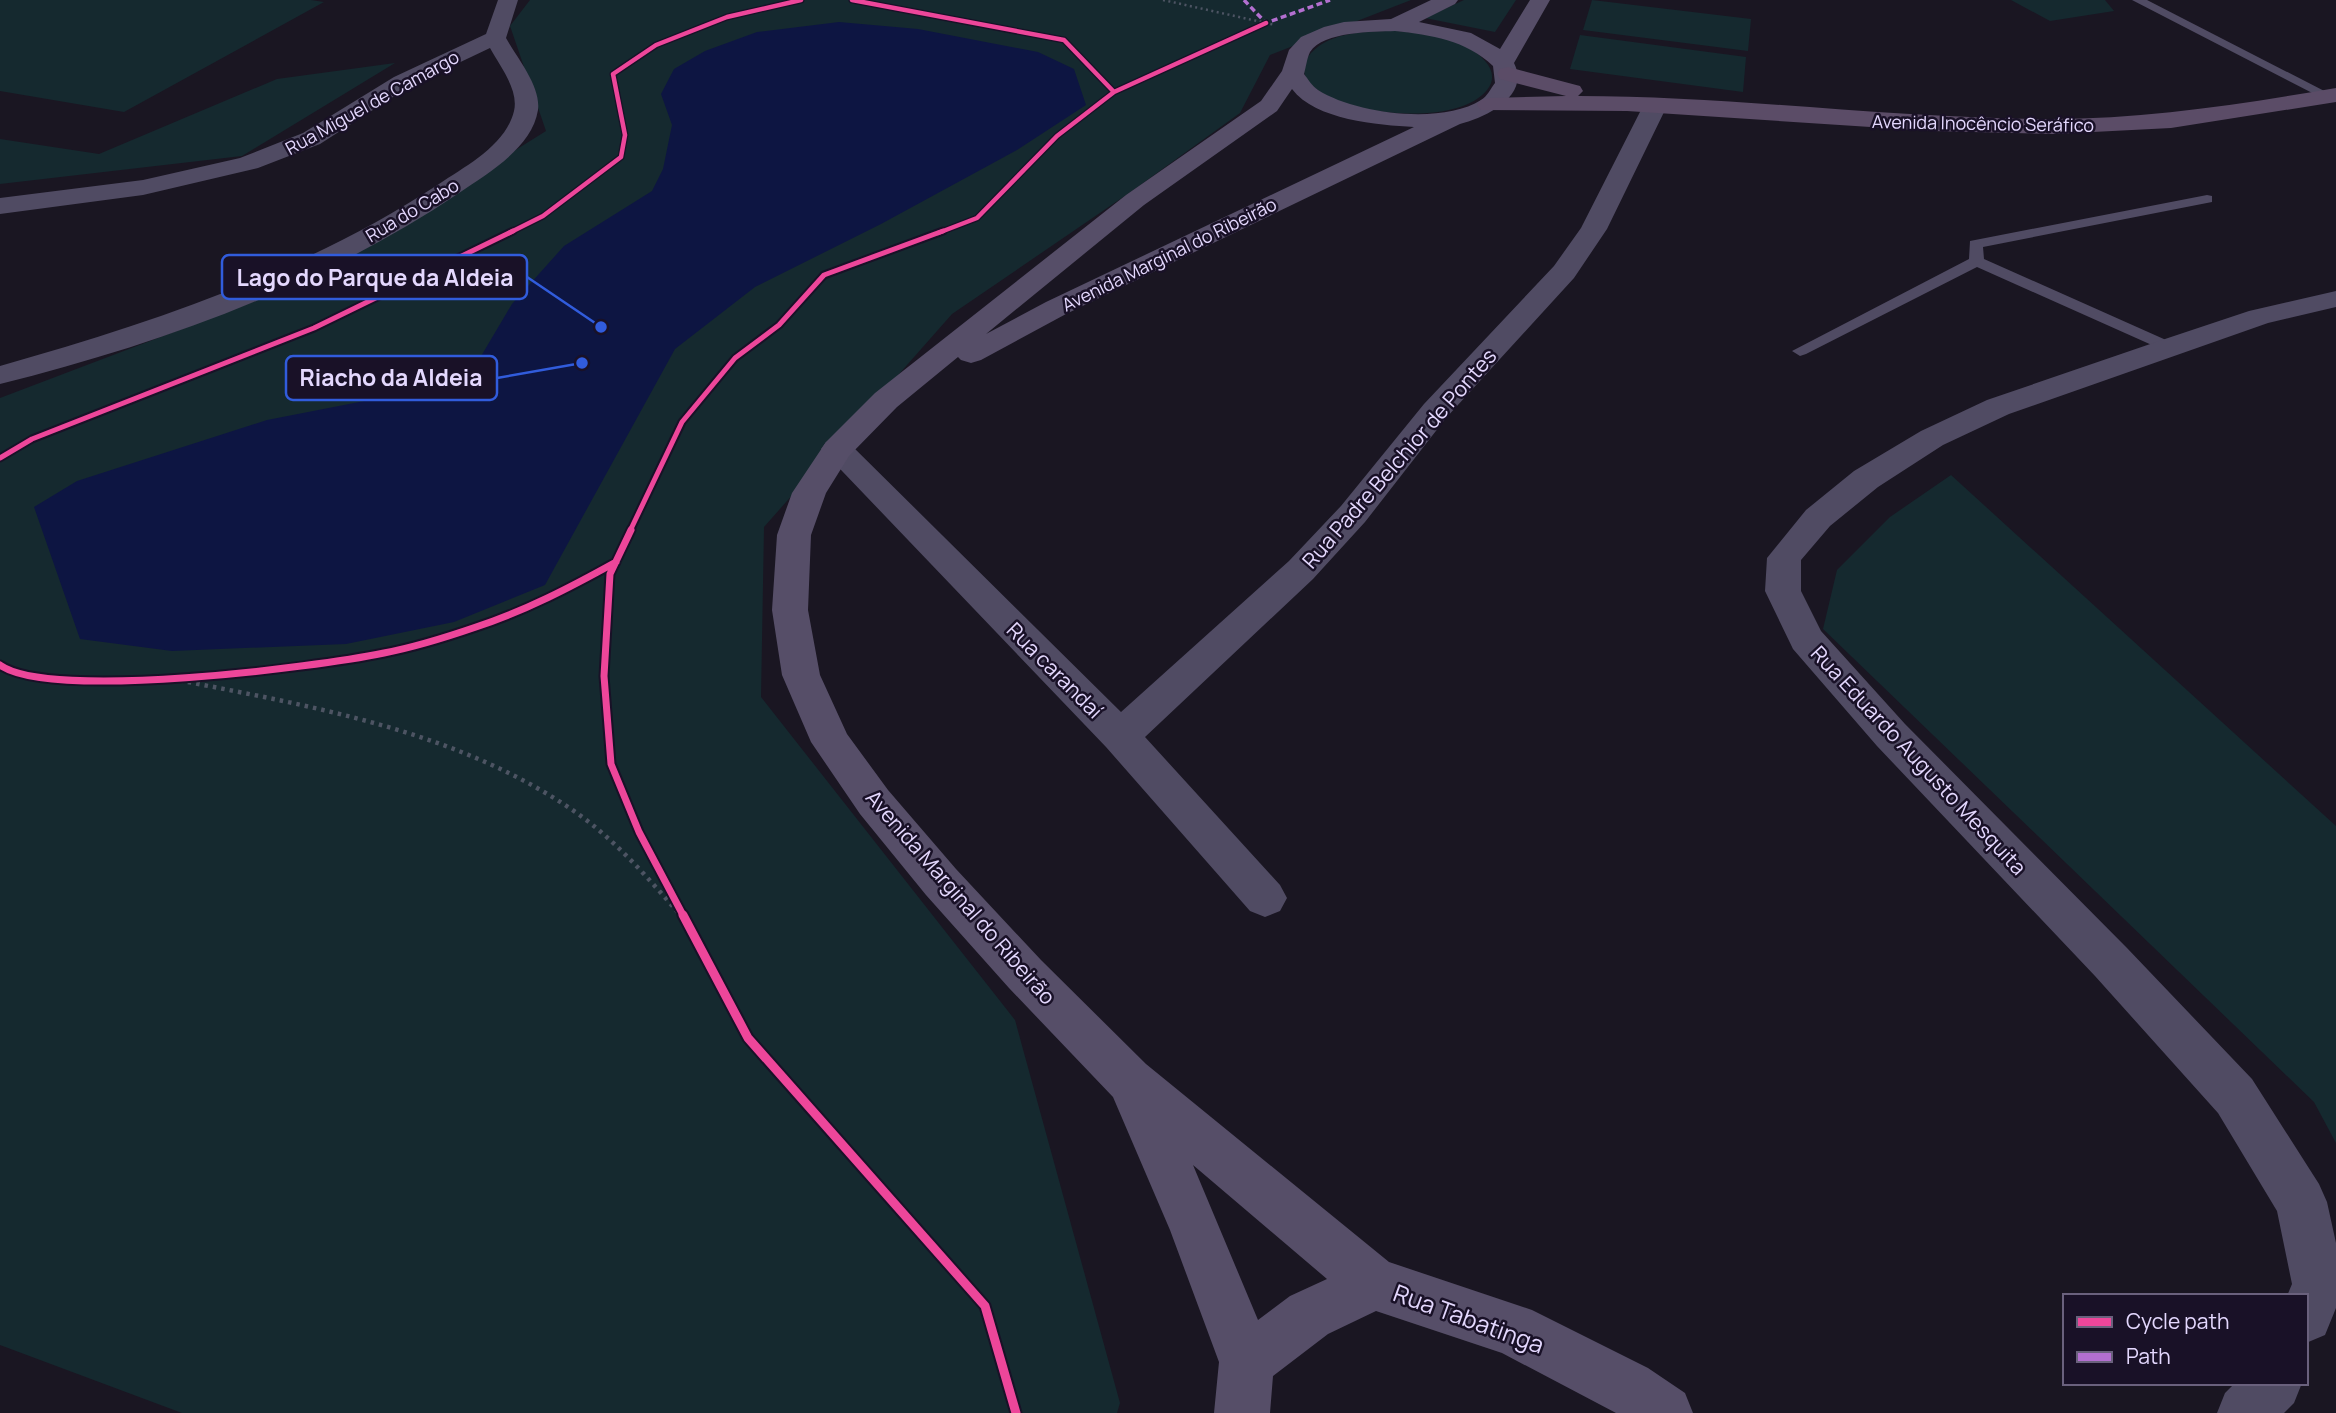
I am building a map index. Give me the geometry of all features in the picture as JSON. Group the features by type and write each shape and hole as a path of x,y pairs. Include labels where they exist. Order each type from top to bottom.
{"main road":[{"name":"Avenida Marginal do Ribeirão","path":"1395,25 1448,0"},
{"path":"1489,105 1505,90 1506,69 1540,0"},
{"name":"Avenida Marginal do Ribeirão","path":"1374,1283 1129,1080 1025,974 941,882 874,802 831,741 801,675 790,610 793,535 809,493 837,449 886,400 1135,200 1269,106 1291,74 1292,59 1303,46 1344,29 1395,25 1449,33 1472,41 1491,51 1506,69"},
{"name":"Avenida Inocêncio Seráfico","path":"1506,69 1641,106"},
{"name":"Avenida Marginal do Ribeirão","path":"1291,74 1301,89 1321,103 1351,114 1385,120 1422,121 1455,117"},
{"name":"Avenida Inocêncio Seráfico","path":"1489,105 1641,106 1924,125 2087,125 2185,120 2332,96"},
{"name":"Avenida Marginal do Ribeirão","path":"886,400 1056,308 1455,117 1489,105"},
{"name":"Avenida Marginal do Ribeirão","path":"1129,1080 1194,1225 1244,1387"},
{"name":"Rua Tabatinga","path":"1244,1387 1309,1315 1374,1283 1513,1329 1628,1388 1665,1413"}],"street":[{"path":"495,38 509,0"},
{"name":"Rua Miguel de Camargo","path":"0,205 176,180 238,166 285,151 325,131 391,87 495,38"},
{"name":"Rua do Cabo","path":"0,375 83,352 296,274 445,192 497,155 520,128 527,107 522,86 495,38"},
{"name":"Rua Padre Belchior de Pontes","path":"1120,736 1301,570 1353,514 1435,411 1564,272 1594,229 1641,106"},
{"name":"Rua Eduardo Augusto Mesquita","path":"2308,1311 2319,1283 2301,1202 2235,1096 2111,962 1891,735 1806,639 1783,591 1784,558 1818,519 1866,479 1931,438 1998,407 2169,347 2259,317 2336,299"},
{"name":"Rua carandaí","path":"837,449 1120,736 1265,898"},
{"path":"2245,1413 2272,1385"}],"lane":[{"path":"2138,0 2332,96"},
{"path":"1977,261 1975,244 2207,199"},
{"path":"1977,261 2169,347"},
{"path":"1800,351 1977,261"}],"path":[{"path":"1163,0 1323,36"},
{"path":"1255,28 1266,23"},
{"path":"150,679 202,675"},
{"path":"163,677 348,715 489,762 570,808 633,859 688,924"},
{"path":"670,889 694,935"}],"shaded area":[{"path":"0,0 324,2 124,112 0,91"},
{"path":"530,0 1411,0 1270,55 1240,113 1132,191 952,314 764,527 761,697 1015,1020 1120,1403 1117,1413 182,1413 0,1345 0,398 305,282 546,131 510,26"},
{"path":"1464,0 1516,0 1495,32 1425,18"},
{"path":"1592,0 1751,19 1748,51 1583,30"},
{"path":"2011,0 2105,0 2114,11 2050,21"},
{"path":"839,22 918,29 1038,52 1074,69 1086,105 1017,150 881,224 755,287 675,349 545,585 454,622 346,644 172,651 80,639 34,507 77,481 267,420 426,389 477,363 512,304 564,246 652,191 663,169 672,125 661,94 674,69 705,51 757,32"},
{"path":"1397,31 1444,38 1467,47 1477,53 1490,68 1490,86 1466,105 1437,112 1402,113 1367,109 1337,100 1314,87 1304,71 1311,53 1329,40 1351,34"},
{"path":"1580,35 1746,57 1743,92 1570,69"},
{"path":"395,63 242,156 0,184 0,139 99,154 277,79"},
{"path":"1951,475 2336,826 2336,1143 2314,1102 1823,629 1837,570 1890,517"}],"marked path":[{"path":"1244,0 1266,23 1330,0"}],"cycle path":[{"path":"0,458 32,439 314,328 543,216 621,157 625,135 613,74 656,45 727,17 801,0"},
{"path":"852,0 1064,40 1114,92"},
{"path":"1016,1413 985,1306 748,1038 639,832 611,764 604,676 610,574 682,422 735,358 779,325 824,275 977,218 1057,136 1114,92 1266,23"},
{"path":"0,665 7,670 56,681 136,680 253,672 384,653 477,627 569,588 616,562"}],"place":[{"name":"Lago do Parque da Aldeia","path":"601,327"},
{"name":"Riacho da Aldeia","path":"582,363"}]}
